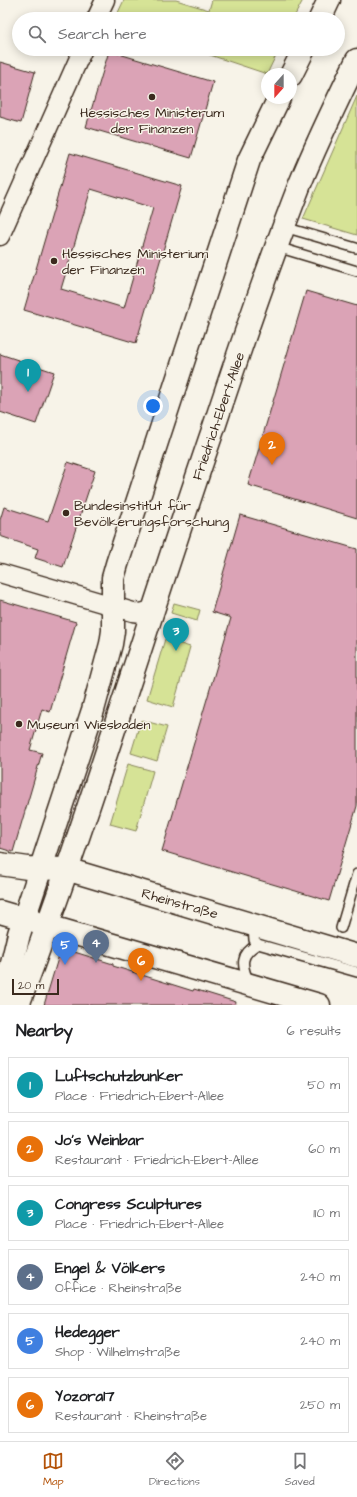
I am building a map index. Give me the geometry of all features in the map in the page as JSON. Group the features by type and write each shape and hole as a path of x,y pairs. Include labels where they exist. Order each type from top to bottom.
{"street":[{"path":"99,12 105,0"},
{"path":"323,12 329,0"},
{"path":"0,236 80,56"},
{"path":"294,68 300,56"},
{"name":"Friedrich-Ebert-Allee","path":"18,1005 66,869 256,303 301,182 335,105 357,60"},
{"path":"2,1005 8,974 24,919 93,710 111,644 113,631 113,578 116,564 249,160 276,104"},
{"path":"0,572 139,613 153,609"},
{"name":"Rheinstraße","path":"0,864 28,868 66,869 256,934 357,956"},
{"path":"0,912 319,1005"}],"lane":[{"path":"281,237 356,248"},
{"path":"281,237 357,271"},
{"path":"341,928 357,874"},
{"path":"251,985 243,966 246,953 250,948 256,934 357,972"}],"green space":[{"path":"124,0 176,0 209,10 212,0 303,0 297,12 118,12"},
{"path":"213,56 276,56 270,68 261,68 261,72"},
{"path":"357,96 357,235 303,219"},
{"path":"174,603 200,610 197,621 171,613"},
{"path":"165,639 190,647 173,707 147,699"},
{"path":"141,720 167,727 157,761 131,753"},
{"path":"128,764 153,771 136,831 110,824"}],"building":[{"name":"Hessisches Ministerum der Finanzen","path":"107,56 126,56 213,82 191,158 86,127"},
{"path":"0,62 35,72 21,123 0,117"},
{"name":"Hessisches Ministerium der Finanzen","path":"70,153 182,186 136,343 24,310","holes":["91,189 153,208 124,308 61,289"]},
{"path":"306,291 357,306 357,518 248,485"},
{"path":"0,354 54,372 36,424 0,412"},
{"name":"Bundesinstitut für Bevölkerungsforschung","path":"68,462 95,471 63,567 35,558 38,549 0,536 0,520 4,507 48,521"},
{"path":"240,515 357,549 357,806 329,901 162,851 231,618 212,612"},
{"name":"Museum Wiesbaden","path":"0,600 76,622 50,712 42,709 30,750 42,753 13,852 0,848"},
{"path":"68,950 193,991 194,989 236,1002 235,1005 44,1005 59,955"}],"place":[{"name":"Hessisches Ministerum der Finanzen","path":"152,97"},
{"name":"Hessisches Ministerium der Finanzen","path":"54,261"},
{"name":"Luftschutzbunker","path":"28,392"},
{"name":"Jo‘s Weinbar","path":"272,465"},
{"name":"Bundesinstitut für Bevölkerungsforschung","path":"66,513"},
{"name":"Congress Sculptures","path":"176,651"},
{"name":"Museum Wiesbaden","path":"19,724"},
{"name":"Engel & Völkers","path":"96,963"},
{"name":"Hedegger","path":"65,965"},
{"name":"Yozora17","path":"141,981"}]}
